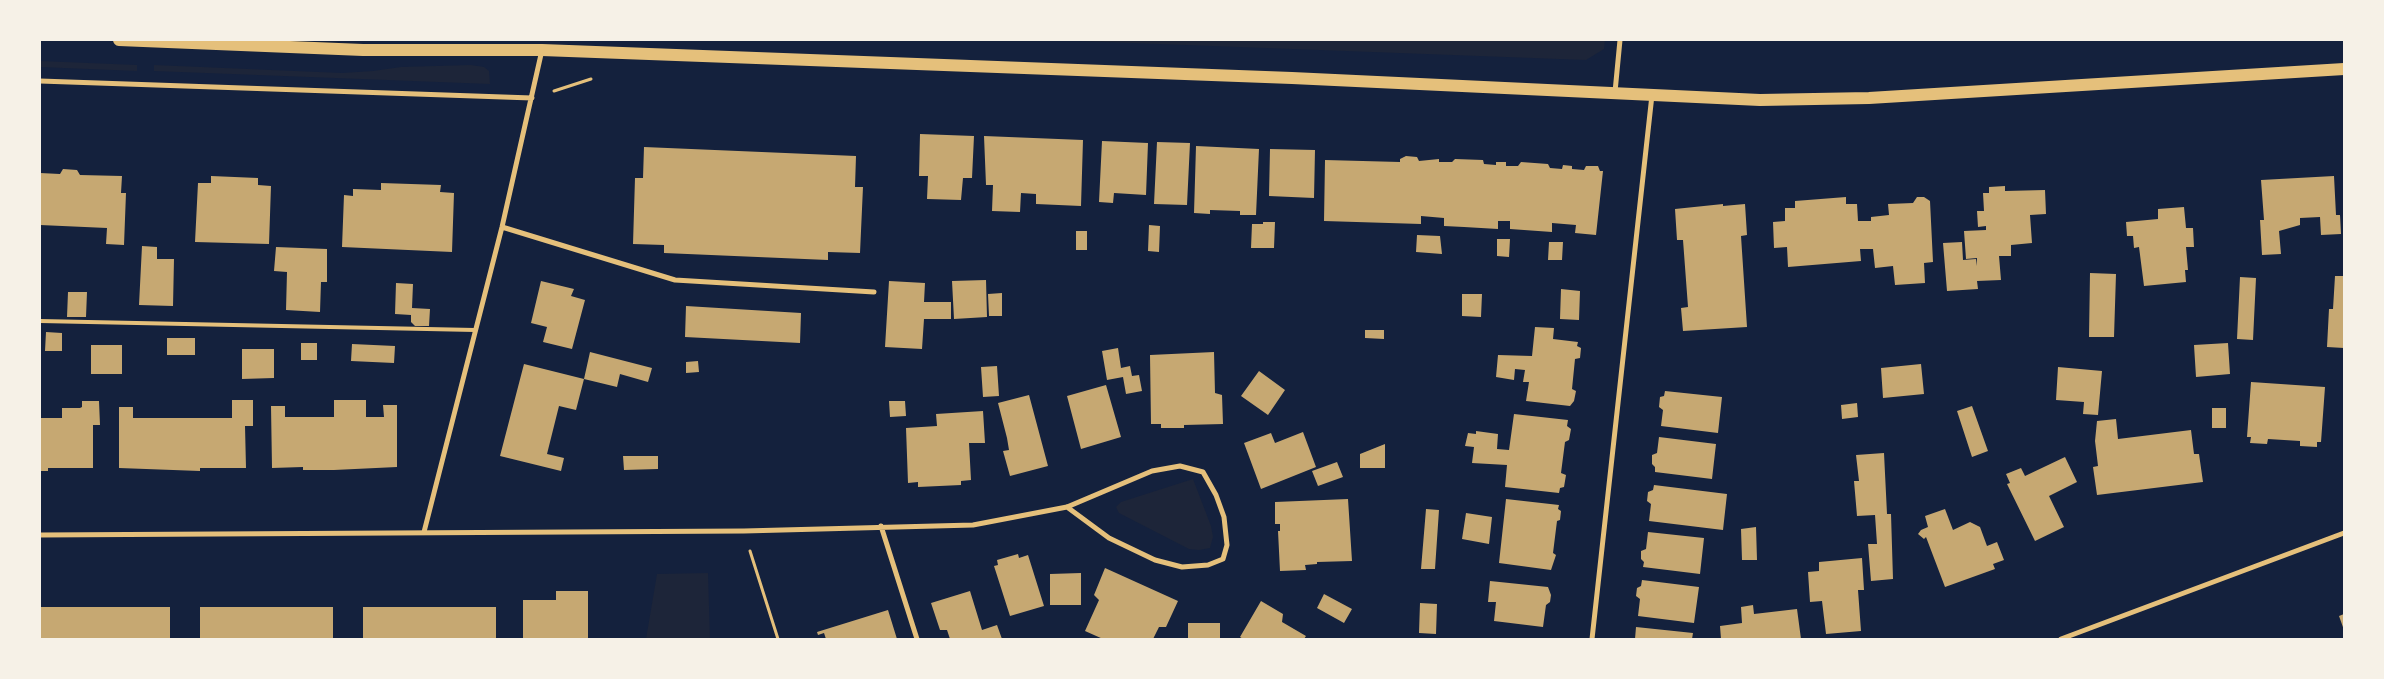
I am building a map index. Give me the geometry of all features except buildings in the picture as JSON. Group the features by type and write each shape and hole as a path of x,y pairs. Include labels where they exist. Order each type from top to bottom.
{"main road":[{"path":"119,40 363,50 542,50 1615,92 1760,100 1869,98 2344,69"}],"street":[{"path":"1615,92 1620,40"},
{"path":"424,532 502,226 542,50"},
{"path":"40,81 532,98"},
{"path":"1592,639 1652,94"},
{"path":"502,226 675,280 874,292"},
{"path":"40,535 744,531 973,525 1067,507 1152,471 1180,466 1203,472 1216,495 1224,517 1227,545 1224,559 1208,564 1182,568 1155,560 1109,538 1067,507"},
{"path":"881,526 917,639"},
{"path":"2061,639 2344,533"}],"lane":[{"path":"40,321 475,330"}],"path":[{"path":"744,531 778,639"}],"shaded area":[{"path":"1052,40 1605,40 1604,49 1586,60"},
{"path":"40,61 137,65 137,71 40,67"},
{"path":"154,65 342,73 401,67 471,65 484,67 489,71 490,84 154,71"},
{"path":"1193,479 1211,526 1213,537 1210,548 1189,549 1119,513 1116,507 1121,502"},
{"path":"708,573 710,639 646,639 657,574"}]}
